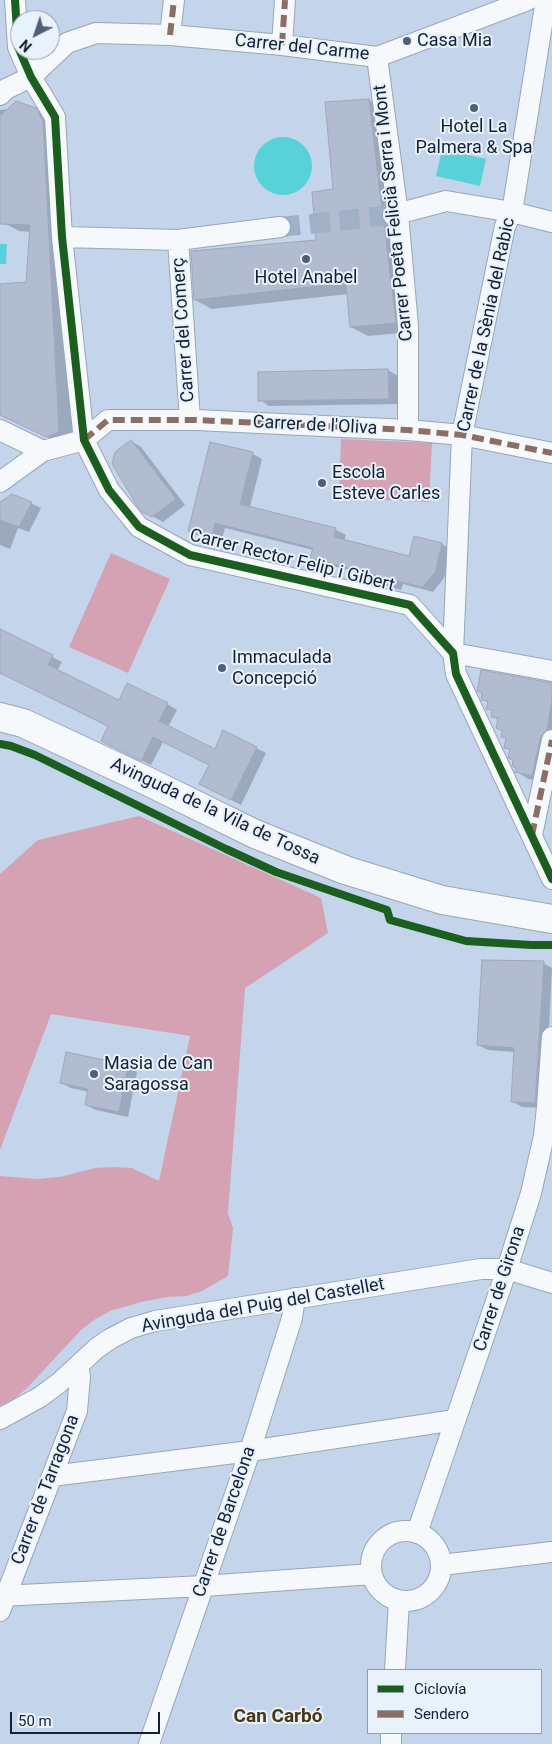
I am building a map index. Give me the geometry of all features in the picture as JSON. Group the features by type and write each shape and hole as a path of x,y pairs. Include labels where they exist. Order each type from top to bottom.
{"main road":[{"name":"Avinguda de la Vila de Tossa","path":"0,717 23,723 255,834 310,857 442,900 552,919"},
{"name":"Avinguda de la Vila de Tossa","path":"0,731 29,740 276,860 330,880 450,917 531,925 552,924"}],"street":[{"path":"2,92 31,77 18,47 15,0"},
{"path":"170,35 174,0"},
{"path":"282,45 285,0"},
{"name":"Carrer del Carme","path":"31,77 67,43 96,33 170,35 282,45 377,57 528,0"},
{"name":"Carrer de la Sènia del Rabic","path":"453,653 462,435 505,226 512,212 546,0"},
{"name":"Carrer Poeta Felicià Serra i Mont","path":"377,57 408,326 408,430"},
{"name":"Carrer Rector Felip i Gibert","path":"31,77 55,117 62,237 84,440 109,490 140,527 190,555 410,605 453,653"},
{"path":"396,215 446,201 512,212 552,222"},
{"path":"62,237 178,240 280,227"},
{"name":"Carrer del Comerç","path":"178,240 190,420"},
{"name":"Carrer de l'Oliva","path":"84,440 108,420 190,420 408,430 462,435 552,454"},
{"path":"0,430 43,451"},
{"path":"0,482 43,451 84,440"},
{"path":"552,671 453,653 456,674 532,835 547,856 552,879"},
{"path":"532,835 552,740"},
{"name":"Carrer de Girona","path":"417,1533 507,1269 538,1164 550,1107 552,1037"},
{"name":"Avinguda del Puig del Castellet","path":"0,1419 40,1397 110,1340 136,1327 155,1321 481,1269 507,1269 552,1283"},
{"name":"Carrer de Barcelona","path":"149,1744 250,1451 292,1318 294,1298"},
{"name":"Carrer de Tarragona","path":"2,1601 77,1411 80,1377 78,1366"},
{"path":"52,1476 250,1451 456,1420"},
{"path":"404,1531 417,1533 432,1543 439,1556 441,1565 436,1584 428,1593 412,1600 399,1600 382,1592 376,1585 371,1567 373,1555 379,1544 388,1536 404,1531"},
{"path":"441,1565 552,1552"},
{"path":"2,1601 372,1574"},
{"path":"395,1669 399,1600"}],"shaded area":[{"path":"277,137 289,137 304,145 312,160 312,172 304,187 289,195 277,195 262,187 254,172 254,160 262,145"},
{"path":"442,149 486,159 480,186 436,176"},
{"path":"0,244 7,244 6,264 0,264"},
{"path":"341,439 432,443 429,502 339,498"},
{"path":"111,553 170,579 128,673 69,647"},
{"path":"139,816 321,898 328,933 245,988 228,1213 233,1228 228,1276 202,1291 187,1296 167,1297 141,1302 110,1311 94,1320 81,1330 27,1388 14,1399 0,1406 0,1176 37,1179 60,1177 95,1168 112,1167 132,1168 159,1181 190,1036 51,1014 0,1150 0,874 38,840"}],"building":[{"path":"369,99 382,210 381,218 384,222 396,323 350,327 346,283 194,300 191,251 316,240 312,192 333,189 325,102"},
{"path":"16,101 36,108 43,121 59,432 46,437 0,415 0,284 26,282 30,225 0,224 0,116"},
{"path":"388,369 389,399 258,401 258,372"},
{"path":"131,440 176,499 152,517 142,512 112,464 115,452"},
{"path":"210,442 253,452 240,504 336,528 334,537 409,556 414,536 442,543 435,573 422,587 393,580 391,585 375,581 376,575 310,558 313,548 215,523 212,538 188,531"},
{"path":"12,494 32,502 19,527 0,520 0,502"},
{"path":"0,629 53,655 48,665 119,700 127,683 168,703 159,721 215,749 223,730 257,747 231,800 199,784 209,765 153,737 141,761 101,741 108,726 0,673"},
{"path":"481,670 552,683 552,700 547,730 540,738 532,776 515,772 516,768 512,766 513,760 508,758 510,749 504,748 506,738 501,737 502,731 496,728 498,718 491,717 492,710 486,709 488,701 481,700 482,693 477,691"},
{"path":"482,960 544,961 535,1103 511,1102 514,1048 477,1045"},
{"name":"Masia de Can Saragossa","path":"66,1052 128,1065 119,1112 85,1105 88,1089 60,1083"}],"tunnel":[{"path":"280,227 393,215"}],"marked path":[{"path":"170,35 174,0"},
{"path":"282,45 285,0"},
{"path":"84,440 108,420 196,420 408,430 462,435 552,453"},
{"path":"532,835 552,740"}],"cycle path":[{"path":"15,0 18,47 31,77 55,117 62,237 84,440 109,490 139,527 190,555 410,605 453,653 456,674 552,879"},
{"path":"0,744 35,755 276,872 387,910 390,920 466,941 552,945"}],"place":[{"name":"Casa Mia","path":"407,41"},
{"name":"Hotel La Palmera & Spa","path":"474,108"},
{"name":"Hotel Anabel","path":"306,259"},
{"name":"Escola Esteve Carles","path":"322,483"},
{"name":"Immaculada Concepció","path":"222,668"},
{"name":"Masia de Can Saragossa","path":"94,1074"}],"district":[{"name":"Can Carbó","path":"278,1717"}]}
